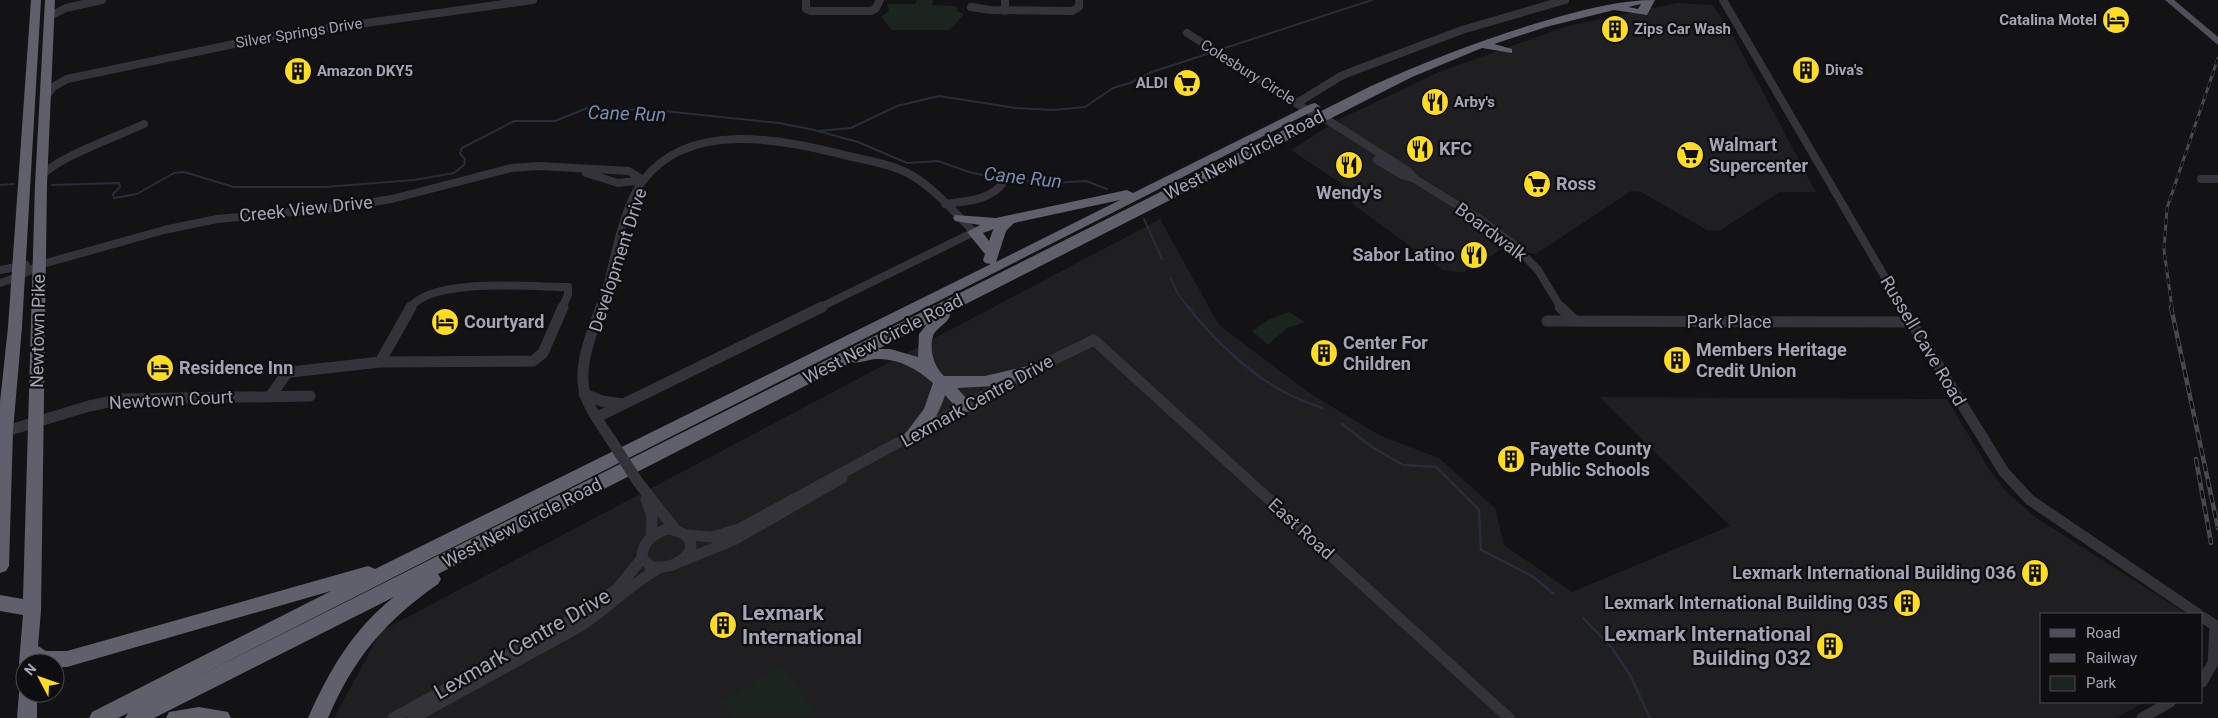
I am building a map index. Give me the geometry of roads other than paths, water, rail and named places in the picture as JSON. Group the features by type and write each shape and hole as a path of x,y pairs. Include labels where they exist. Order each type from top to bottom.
{"highway":[{"name":"Newtown Pike","path":"0,566 5,464 3,432 18,271 36,0"},
{"name":"West New Circle Road","path":"135,718 960,301 1392,71 1512,25 1609,4 1646,0"},
{"path":"1609,4 1643,13 1643,9 1650,0"},
{"name":"West New Circle Road","path":"99,718 403,563 971,281 1169,180 1313,114 1408,74 1481,45 1508,51 1504,37 1609,4"},
{"name":"Newtown Pike","path":"29,653 32,611 39,265 50,8"},
{"path":"33,54 40,55 40,63 47,69"},
{"path":"992,253 974,232 1003,221 1117,197 1169,180"},
{"path":"960,218 1003,221"},
{"path":"971,281 991,259 1003,221"},
{"path":"960,301 934,322 926,334 924,345 925,358 936,376 966,407"},
{"path":"903,356 924,345"},
{"path":"826,368 863,356 886,354 903,356 936,376 956,383 993,382 1028,372"},
{"path":"910,438 930,417 936,406 936,376"},
{"path":"0,485 5,464"},
{"path":"318,718 344,662 371,628 409,594 474,548"},
{"path":"65,659 403,563"},
{"path":"0,602 20,606 32,611"},
{"path":"176,718 199,716 220,718"}],"main road":[{"path":"2169,0 2218,42"}],"street":[{"path":"50,8 66,8 102,0"},
{"name":"Silver Springs Drive","path":"46,97 53,87 67,79 272,36 533,0"},
{"path":"806,0 806,9 811,11 871,11 876,8 880,0"},
{"path":"1005,0 1005,11"},
{"path":"971,7 1005,11 1072,10 1079,7 1079,0"},
{"path":"1297,103 1347,74 1462,30 1565,0"},
{"name":"Russell Cave Road","path":"1722,0 1986,446 2015,486 2030,500 2063,524 2196,613"},
{"name":"Colesbury Circle","path":"1187,33 1313,114"},
{"path":"47,69 51,76 67,79"},
{"name":"Boardwalk","path":"1313,114 1323,125 1350,143 1402,175 1415,179 1488,226 1520,250 1545,278 1564,313 1574,319"},
{"path":"42,176 47,169 144,124"},
{"name":"Development Drive","path":"584,394 582,380 589,347 634,198 643,180 658,166 684,151 710,143 739,138 762,138 830,151 898,169 914,176 974,232"},
{"path":"43,156 75,155"},
{"name":"Creek View Drive","path":"18,271 146,234 217,219 392,199 511,168 539,166 629,171 658,166"},
{"name":"Creek View Drive","path":"576,169 618,183 634,198"},
{"path":"629,171 643,180"},
{"path":"2201,179 2218,179"},
{"name":"Creek View Drive","path":"618,183 643,180"},
{"path":"945,204 979,199 1000,189 1002,183"},
{"path":"597,417 974,232"},
{"path":"0,270 18,271"},
{"path":"0,282 18,271"},
{"path":"270,396 286,374 291,372 380,362 533,361 543,353 568,295 568,288 450,288 428,292 415,300 380,362"},
{"name":"Park Place","path":"1547,321 1574,319 1592,322 1912,322"},
{"name":"Lexmark Centre Drive","path":"688,535 712,537 732,531 824,481 862,464 1028,372 1094,340"},
{"name":"East Road","path":"1094,340 1509,718"},
{"path":"584,394 602,401 624,404"},
{"path":"584,394 638,482 675,529"},
{"name":"Newtown Court","path":"3,432 89,406 122,399 310,396"},
{"path":"611,440 608,425 614,414 624,404"},
{"name":"Lexmark Centre Drive","path":"682,561 750,532 829,487 862,464"},
{"path":"638,482 652,511 651,536"},
{"path":"667,529 675,529 688,535 690,550 682,561 671,567 651,567 642,558 643,547 651,536 667,529"},
{"name":"Lexmark Centre Drive","path":"393,718 589,610 618,588 642,558"},
{"name":"Lexmark Centre Drive","path":"413,718 581,626 605,610 641,578 659,568"},
{"path":"2203,618 2217,626 2215,656 2210,675 2203,681"},
{"path":"2142,718 2168,703"}],"waterway":[{"path":"1225,48 1372,0"},
{"path":"818,131 851,128 897,106 939,96 1016,108 1054,110 1085,107 1113,88 1130,83 1152,72 1207,54"},
{"name":"Cane Run","path":"52,185 119,183 120,187 113,194 114,198 137,194 174,173 184,172 234,187 326,187 414,180 454,173 464,165 465,159 460,154 462,148 514,121 555,121 587,108 664,111 779,123 858,142 907,163 938,161 969,172 996,178 1053,183 1086,181 1107,189"},
{"name":"Cane Run","path":"0,185 14,184"},
{"name":"Cane Run","path":"1144,219 1162,259"},
{"name":"Cane Run","path":"1171,279 1178,294 1189,308"},
{"name":"Cane Run","path":"1188,307 1209,332 1247,368 1275,387 1322,408"},
{"name":"Cane Run","path":"1342,424 1372,447 1403,465 1436,467 1479,510 1481,550 1532,576 1554,594"},
{"name":"Cane Run","path":"1583,618 1612,648 1631,677 1650,718"}],"railway":[{"path":"2172,308 2164,250 2167,208 2218,58"},
{"path":"2171,307 2218,528"},
{"path":"2196,459 2211,543"}],"place":[{"name":"Catalina Motel","path":"2116,20"},
{"name":"Zips Car Wash","path":"1615,29"},
{"name":"Diva's","path":"1806,70"},
{"name":"Amazon DKY5","path":"298,71"},
{"name":"ALDI","path":"1187,83"},
{"name":"Arby's","path":"1435,102"},
{"name":"KFC","path":"1420,149"},
{"name":"Walmart Supercenter","path":"1690,155"},
{"name":"Wendy's","path":"1349,165"},
{"name":"Ross","path":"1537,184"},
{"name":"Sabor Latino","path":"1474,255"},
{"name":"Courtyard","path":"445,322"},
{"name":"Center For Children","path":"1324,353"},
{"name":"Members Heritage Credit Union","path":"1677,360"},
{"name":"Residence Inn","path":"160,368"},
{"name":"Fayette County Public Schools","path":"1511,459"},
{"name":"Lexmark International Building 036","path":"2035,573"},
{"name":"Lexmark International Building 035","path":"1907,603"},
{"name":"Lexmark International","path":"723,625"},
{"name":"Lexmark International Building 032","path":"1830,646"}]}
